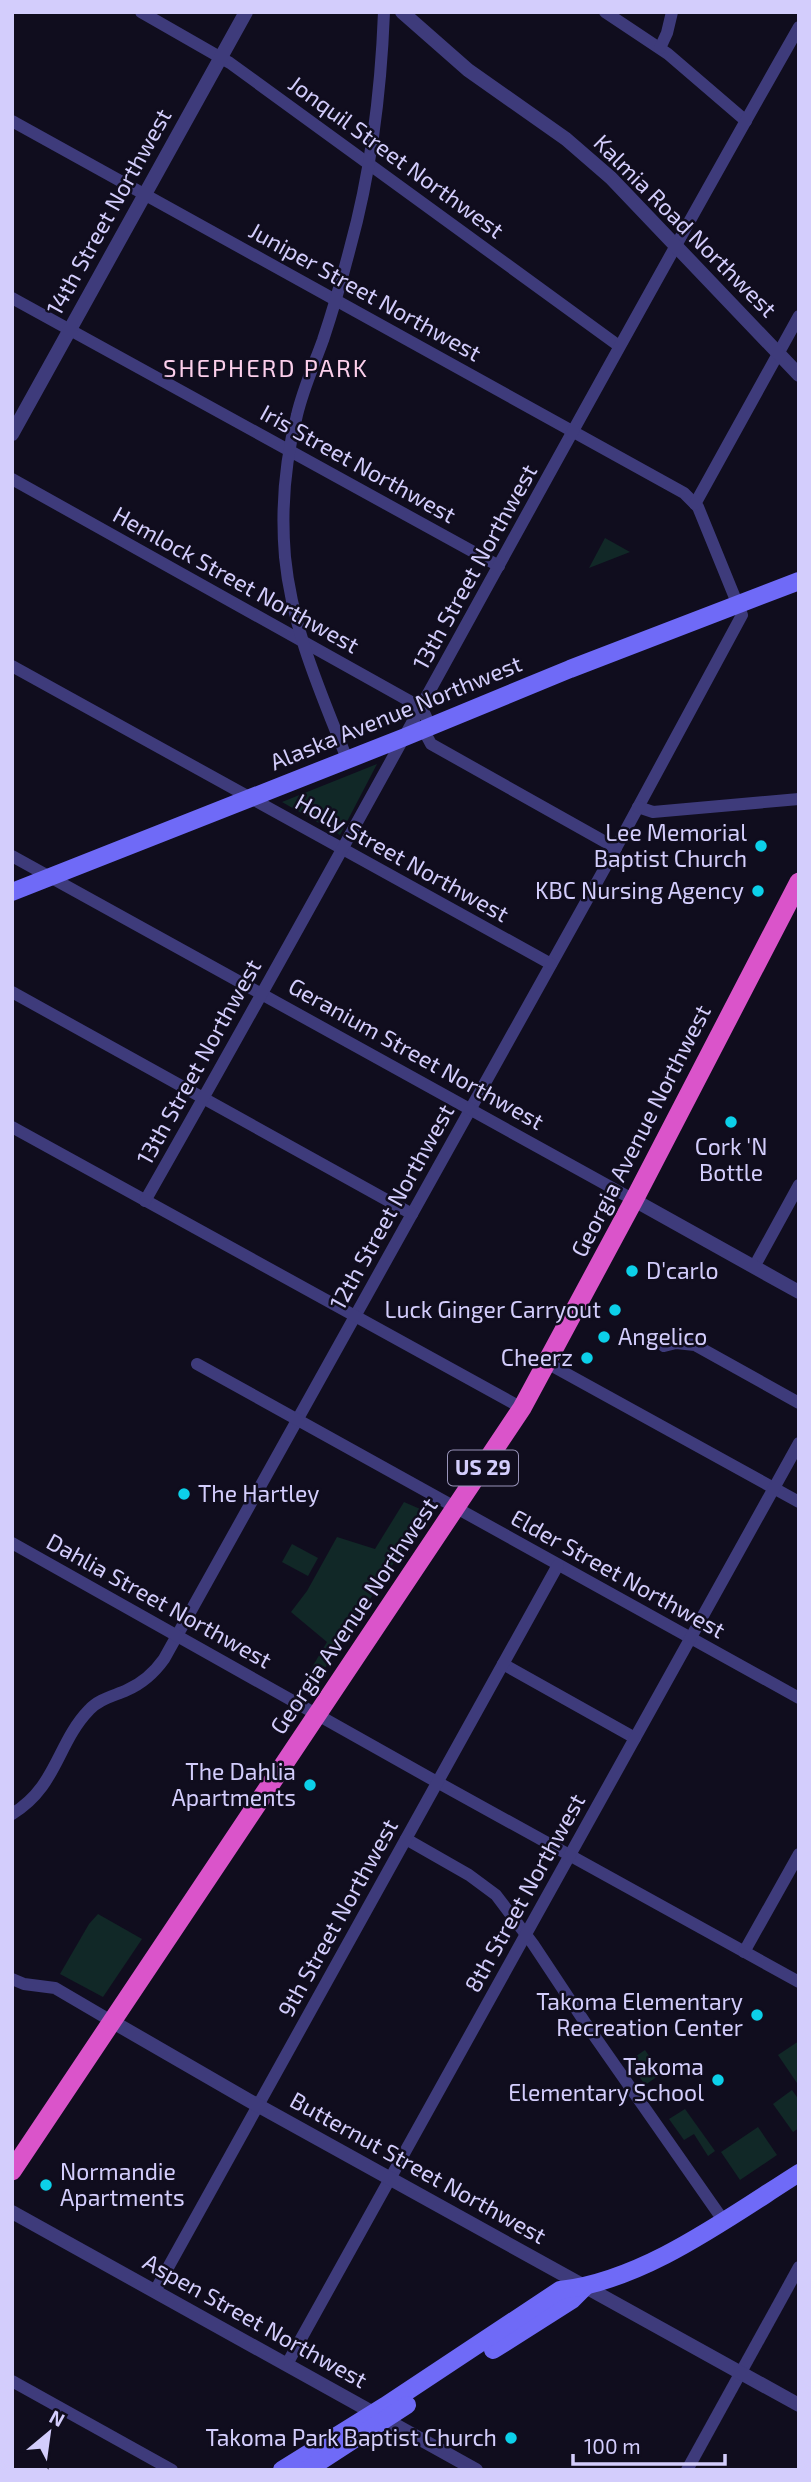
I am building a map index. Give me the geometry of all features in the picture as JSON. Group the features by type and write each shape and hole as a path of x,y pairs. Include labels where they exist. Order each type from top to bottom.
{"highway":[{"name":"Georgia Avenue Northwest","path":"12,2171 522,1408 797,891"}],"main road":[{"name":"Alaska Avenue Northwest","path":"12,892 570,669 799,581"},
{"path":"282,2470 456,2373 572,2300 585,2287 666,2254 799,2173"},
{"path":"307,2470 379,2417"}],"street":[{"name":"Jonquil Street Northwest","path":"141,12 221,57 620,346"},
{"name":"14th Street Northwest","path":"12,434 246,12"},
{"path":"347,759 301,640 290,595 284,509 289,450 301,400 351,244 368,163 379,86 384,12"},
{"name":"Kalmia Road Northwest","path":"402,12 468,70 587,157 799,374"},
{"path":"606,12 660,48 746,121"},
{"path":"660,48 672,12"},
{"name":"13th Street Northwest","path":"145,1201 422,708 674,246 799,27"},
{"name":"Juniper Street Northwest","path":"12,121 684,493 695,503"},
{"name":"Iris Street Northwest","path":"12,298 499,566"},
{"path":"738,605 695,503 799,316"},
{"name":"Hemlock Street Northwest","path":"12,479 422,708"},
{"name":"12th Street Northwest","path":"12,1814 30,1802 42,1789 86,1712 102,1700 135,1687 148,1678 164,1659 741,621 738,605"},
{"name":"Holly Street Northwest","path":"12,666 551,964"},
{"path":"422,708 431,744 616,848"},
{"path":"638,807 653,812 799,799"},
{"name":"Geranium Street Northwest","path":"12,856 799,1292"},
{"path":"12,992 412,1214"},
{"path":"12,1127 522,1408"},
{"path":"754,1267 799,1185"},
{"path":"664,1346 683,1342 695,1345 799,1403"},
{"path":"547,1363 799,1502"},
{"name":"Elder Street Northwest","path":"197,1364 799,1698"},
{"name":"8th Street Northwest","path":"287,2364 799,1443"},
{"name":"Dahlia Street Northwest","path":"12,1543 799,1982"},
{"name":"9th Street Northwest","path":"155,2291 558,1565"},
{"path":"503,1664 635,1738"},
{"path":"406,1839 488,1888 526,1935 723,2220"},
{"path":"744,1952 799,1854"},
{"name":"Butternut Street Northwest","path":"12,1979 24,1984 55,1988 258,2105 799,2406"},
{"name":"Aspen Street Northwest","path":"12,2212 476,2470"},
{"path":"687,2470 799,2267"},
{"path":"12,2381 172,2470"}],"green space":[{"path":"605,538 630,552 589,568"},
{"path":"377,764 340,835 282,802"},
{"path":"404,1502 427,1512 325,1668 321,1666 314,1677 308,1674 327,1642 291,1612 307,1591 337,1537 375,1549"},
{"path":"292,1544 318,1558 308,1576 282,1562"},
{"path":"98,1914 142,1939 103,1997 60,1974 89,1924"},
{"path":"799,2041 799,2086 778,2055"},
{"path":"645,2050 661,2074 645,2085 629,2061"},
{"path":"792,2090 799,2100 799,2128 793,2132 773,2104"},
{"path":"685,2109 715,2151 708,2156 694,2134 684,2140 669,2119"},
{"path":"758,2127 777,2155 740,2180 721,2152"}],"place":[{"name":"Lee Memorial Baptist Church","path":"761,846"},
{"name":"KBC Nursing Agency","path":"758,891"},
{"name":"Cork 'N Bottle","path":"731,1122"},
{"name":"D'carlo","path":"632,1271"},
{"name":"Luck Ginger Carryout","path":"615,1310"},
{"name":"Angelico","path":"604,1337"},
{"name":"Cheerz","path":"587,1358"},
{"name":"The Hartley","path":"184,1494"},
{"name":"The Dahlia Apartments","path":"310,1785"},
{"name":"Takoma Elementary Recreation Center","path":"757,2015"},
{"name":"Takoma Elementary School","path":"718,2080"},
{"name":"Normandie Apartments","path":"46,2185"},
{"name":"Takoma Park Baptist Church","path":"511,2438"}],"district":[{"name":"SHEPHERD PARK","path":"266,369"}]}
